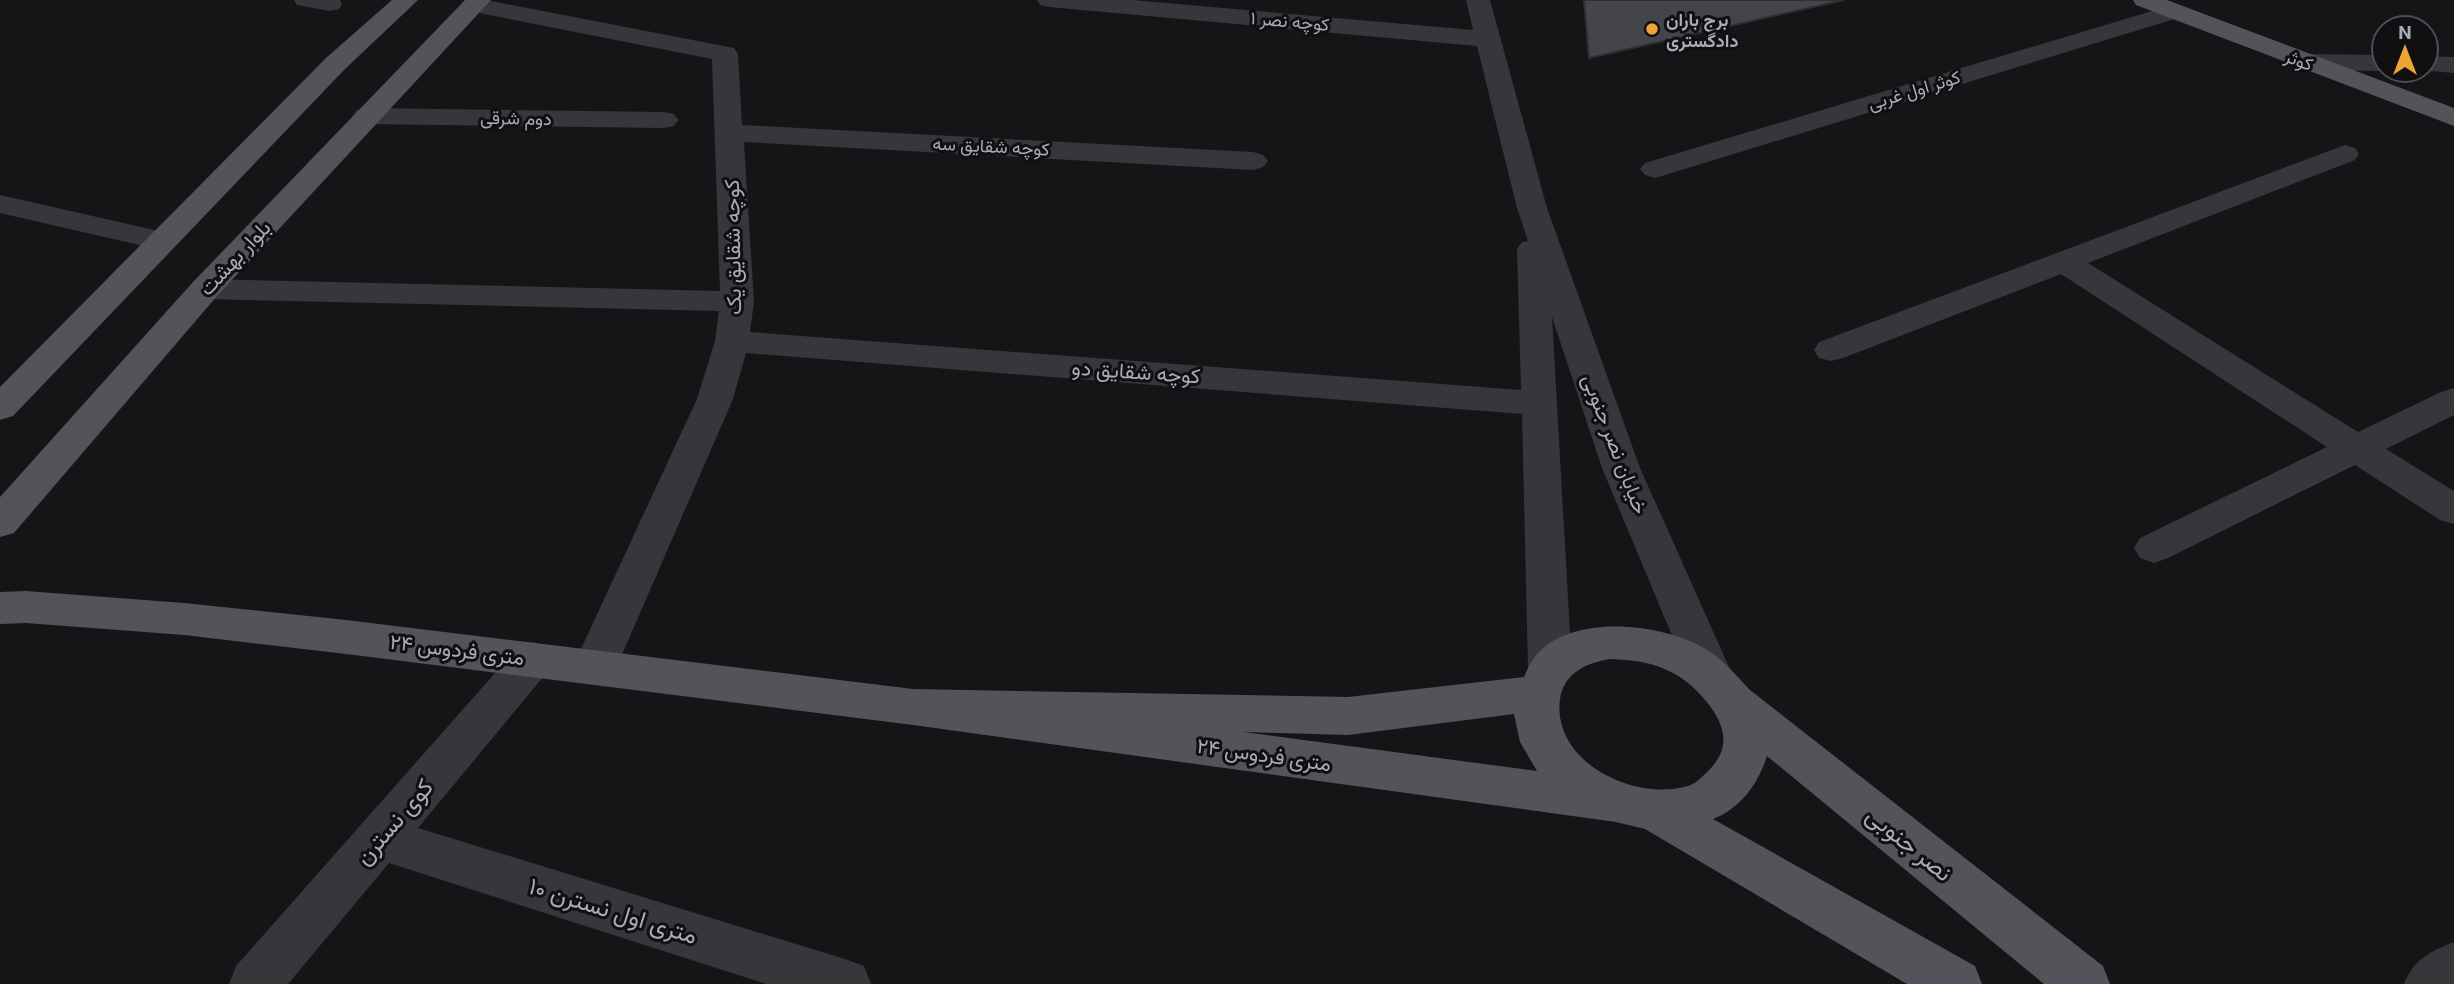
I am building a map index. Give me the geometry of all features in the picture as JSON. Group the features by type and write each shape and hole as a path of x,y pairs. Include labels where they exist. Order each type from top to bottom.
{"main road":[{"path":"0,408 335,64 406,0"},
{"name":"کوثر","path":"2145,0 2454,118"},
{"name":"بلوار بهشت","path":"0,523 205,289 476,2"},
{"name":"۲۴ متری فردوس","path":"0,608 26,607 184,619 595,666 1635,807"},
{"path":"1635,807 1695,807 1725,791 1742,765 1746,734 1723,690 1679,655 1643,643 1606,641 1574,649 1543,681 1536,723 1551,755 1578,783 1635,807 1955,984"},
{"name":"۲۴ متری فردوس","path":"912,707 1348,716 1543,681"},
{"name":"نصر جنوبی","path":"1723,690 2084,984"}],"street":[{"name":"کوچه نصر ۱","path":"1049,0 1489,38"},
{"name":"خیابان نصر جنوبی","path":"1478,0 1532,208 1621,468 1723,690"},
{"name":"کوچه شقایق یک","path":"476,2 725,54 737,301 732,341 715,399 595,666"},
{"name":"کوثر اول غربی","path":"1655,169 2172,12"},
{"path":"2305,62 2370,63"},
{"name":"دوم شرقی","path":"367,116 664,120"},
{"name":"کوچه شقایق سه","path":"730,134 1253,161"},
{"path":"1831,349 2344,154"},
{"path":"0,204 161,241"},
{"name":"خیابان نصر جنوبی","path":"1532,208 1539,403 1543,681"},
{"path":"2063,261 2454,510"},
{"path":"205,289 737,301"},
{"name":"کوچه شقایق دو","path":"732,341 1539,403"},
{"path":"2154,548 2454,400"},
{"name":"کوی نسترن","path":"255,984 533,659"},
{"name":"۱۰ متری اول نسترن","path":"380,838 845,984"},
{"path":"2430,984 2454,967"}],"building":[{"name":"برج باران دادگستری","path":"1584,0 1844,0 1589,58"}],"place":[{"name":"برج باران دادگستری","path":"1652,29"}]}
